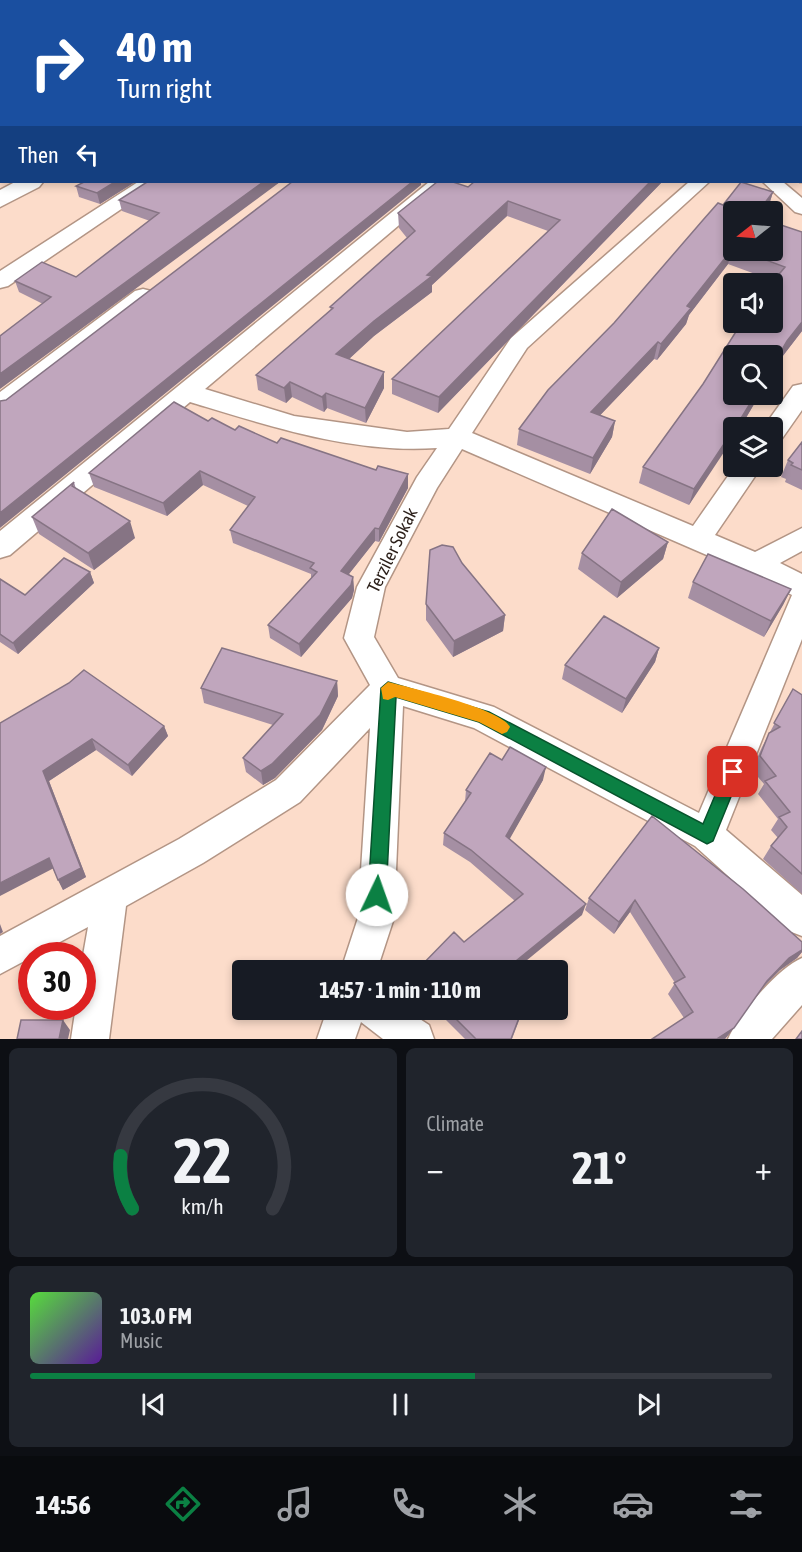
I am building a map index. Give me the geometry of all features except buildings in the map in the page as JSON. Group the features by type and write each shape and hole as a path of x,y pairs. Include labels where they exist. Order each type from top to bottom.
{"main road":[{"path":"0,200 29,183"}],"street":[{"path":"0,281 149,183"},
{"path":"0,547 439,183"},
{"name":"Terziler Sokak","path":"388,688 359,638 371,587 426,484 519,343 699,183"},
{"path":"773,183 802,208"},
{"path":"0,404 161,282"},
{"path":"186,392 292,425 407,441 456,437 756,564 802,587"},
{"path":"783,419 802,392"},
{"path":"698,539 741,477"},
{"path":"756,564 802,538"},
{"path":"707,836 802,603"},
{"path":"388,688 483,717 707,836 802,918"},
{"path":"0,956 191,851 288,791 388,688"},
{"path":"362,960 376,918 388,688"},
{"path":"90,1039 111,895"},
{"path":"747,1039 802,977"},
{"path":"336,1039 343,1020"},
{"path":"389,1020 415,1039"}],"slow traffic":[{"path":"388,694 388,688 483,717 502,727"}],"route":[{"path":"377,895 388,688 483,717 707,836 733,772"}]}
